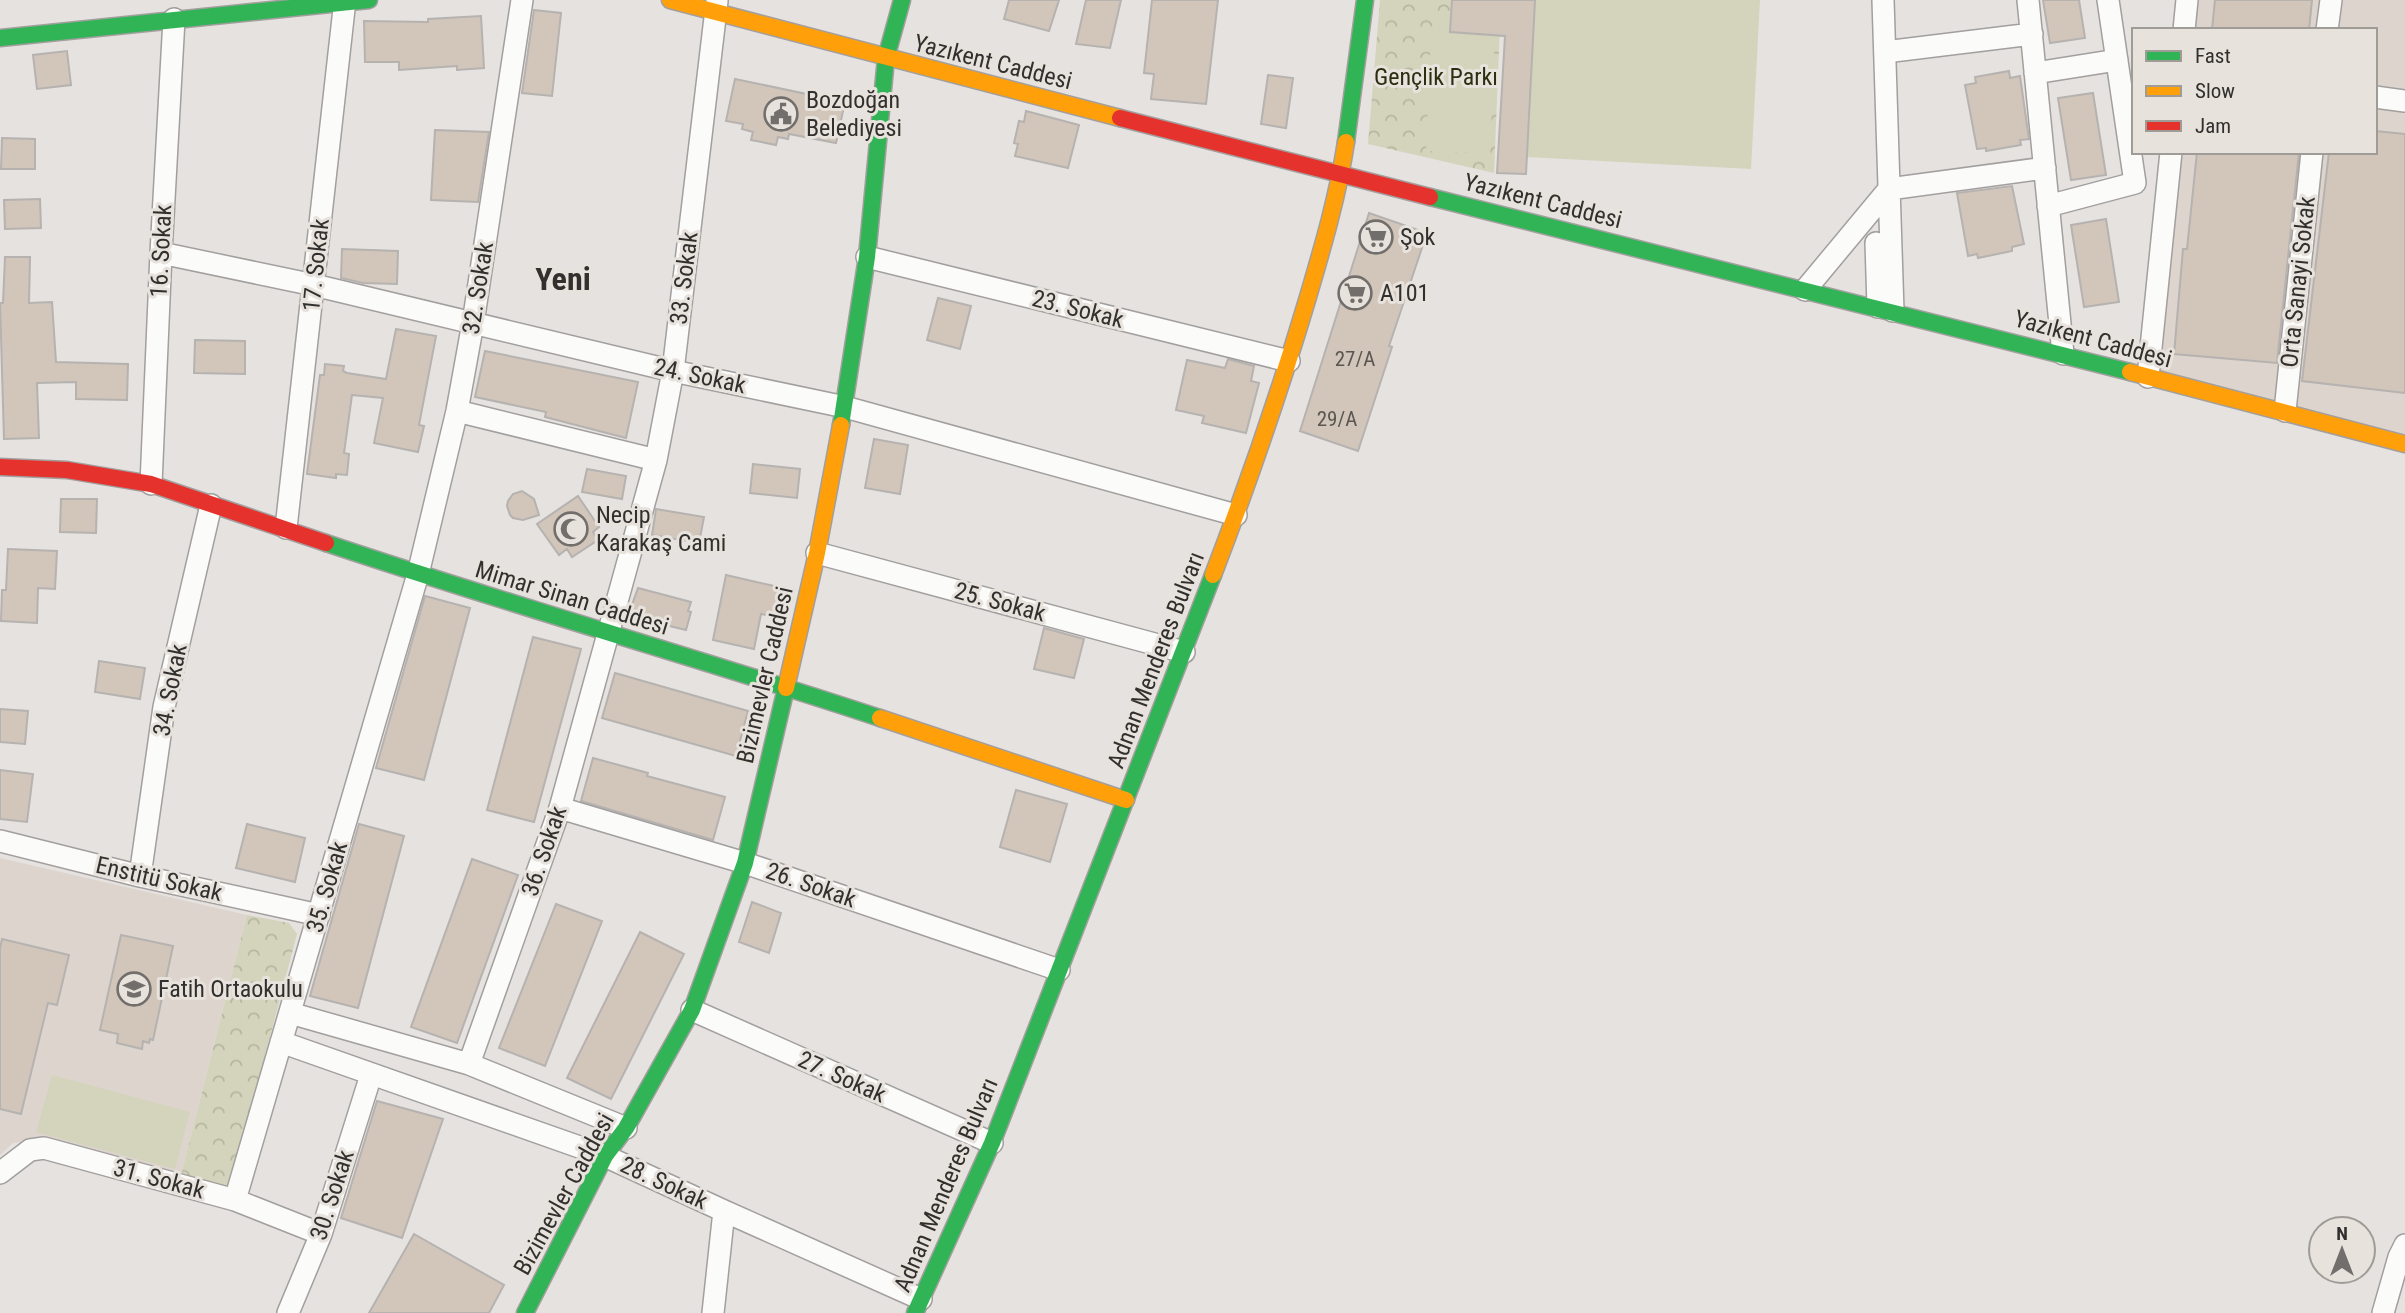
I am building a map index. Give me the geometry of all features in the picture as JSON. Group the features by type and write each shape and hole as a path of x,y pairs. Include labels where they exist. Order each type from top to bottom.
{"street":[{"path":"0,38 369,0"},
{"name":"32. Sokak","path":"418,574 457,411 473,323 522,0"},
{"name":"Yazıkent Caddesi","path":"670,0 717,5 886,58 2063,354 2405,444"},
{"name":"Bizimevler Caddesi","path":"525,1313 605,1156 626,1128 692,1010 745,863 817,553 845,407 867,257 886,58 902,0"},
{"name":"Adnan Menderes Bulvarı","path":"918,1306 992,1143 1184,652 1236,515 1289,361 1336,201 1365,0"},
{"path":"1883,0 1889,189 1885,309"},
{"path":"2028,0 2063,354"},
{"path":"2048,206 2134,183 2122,55 2108,0"},
{"path":"2184,28 2187,0"},
{"path":"2327,28 2331,0"},
{"name":"17. Sokak","path":"286,528 345,1"},
{"name":"33. Sokak","path":"609,634 656,460 673,371 717,5"},
{"name":"16. Sokak","path":"151,484 174,19"},
{"path":"1885,52 2032,34"},
{"path":"2035,72 2122,55"},
{"path":"2377,97 2405,101"},
{"path":"2148,377 2171,154"},
{"name":"Orta Sanayi Sokak","path":"2284,411 2312,154"},
{"path":"1805,290 1889,189 2045,168"},
{"path":"1875,206 1885,309"},
{"name":"24. Sokak","path":"161,253 314,285 673,371 845,407 1236,515"},
{"name":"23. Sokak","path":"867,257 1289,361"},
{"path":"457,411 656,460"},
{"name":"Mimar Sinan Caddesi","path":"0,467 67,470 151,484 418,574 786,687 1126,800"},
{"name":"34. Sokak","path":"140,876 164,707 211,505"},
{"name":"25. Sokak","path":"817,553 1184,652"},
{"name":"35. Sokak","path":"235,1200 418,574"},
{"name":"36. Sokak","path":"468,1064 560,808 609,634"},
{"name":"26. Sokak","path":"560,808 745,863 1059,970"},
{"name":"Enstitü Sokak","path":"0,841 140,876 318,915"},
{"name":"27. Sokak","path":"692,1010 992,1143"},
{"name":"28. Sokak","path":"290,1013 468,1064 626,1128"},
{"name":"28. Sokak","path":"281,1042 605,1156 918,1306"},
{"name":"30. Sokak","path":"289,1313 321,1234 371,1074"},
{"name":"31. Sokak","path":"0,1173 30,1150 44,1148 235,1200 321,1234"},
{"path":"713,1313 724,1211"},
{"path":"2383,1313 2405,1245"}],"shaded area":[{"path":"2187,0 2405,0 2405,444 2148,377 2171,154 2377,154 2377,28 2184,28"},
{"path":"0,858 247,915 180,1179 34,1141 13,1143 0,1155"}],"green space":[{"name":"Gençlik Parkı","path":"1380,0 1501,0 1494,173 1368,144"},
{"path":"1535,0 1760,0 1751,169 1527,157"},
{"path":"1431,33 1495,36 1490,153 1426,151"},
{"path":"247,915 289,923 297,934 229,1192 180,1179"},
{"path":"52,1075 190,1112 175,1169 36,1132"}],"building":[{"path":"1009,0 1059,0 1049,31 1004,19"},
{"path":"1086,0 1121,0 1110,48 1076,44"},
{"path":"1152,0 1218,0 1206,104 1151,99 1154,74 1144,73"},
{"path":"1452,0 1535,0 1526,174 1497,173 1505,36 1450,32"},
{"path":"2043,0 2079,0 2085,38 2050,43"},
{"path":"2215,0 2312,0 2309,28 2212,28"},
{"path":"534,10 561,13 552,96 522,93"},
{"path":"481,16 484,68 457,70 457,66 399,70 399,62 365,62 364,21 428,22 428,19"},
{"path":"67,51 71,85 37,89 33,55"},
{"path":"2009,71 2010,78 2020,76 2029,139 2020,140 2021,145 1986,151 1986,148 1977,149 1965,85 1976,83 1975,77"},
{"path":"1268,75 1293,78 1286,128 1261,124"},
{"path":"735,79 845,102 836,143 789,134 788,139 778,137 776,145 751,140 753,132 742,129 743,124 726,121"},
{"path":"2093,93 2106,175 2071,180 2058,98"},
{"path":"1026,111 1079,125 1068,168 1015,156 1018,144 1014,143 1019,121 1024,122"},
{"path":"435,130 489,132 478,202 431,200"},
{"path":"2377,131 2405,134 2405,393 2302,381 2329,154 2377,154"},
{"path":"2,138 35,139 35,169 1,169"},
{"path":"2197,154 2299,154 2277,363 2174,354 2183,249 2187,249"},
{"path":"2012,186 2024,244 2012,247 2012,251 1978,258 1977,254 1968,256 1957,193"},
{"path":"40,199 41,228 5,229 4,200"},
{"path":"1369,213 1427,233 1389,346 1392,347 1358,451 1300,431"},
{"path":"2106,219 2119,302 2084,307 2071,225"},
{"path":"342,249 398,251 397,284 363,283 341,278"},
{"path":"5,257 30,257 29,303 52,302 56,362 128,364 127,400 76,399 76,382 37,383 39,438 4,439 0,303 3,303"},
{"path":"938,298 971,306 960,349 927,340"},
{"path":"396,329 436,336 419,425 424,426 418,452 374,443 383,398 352,395 344,453 349,454 347,475 336,474 336,478 307,474 320,375 324,375 325,364 344,366 343,371 347,373 386,379"},
{"path":"195,340 245,341 245,374 194,373"},
{"path":"485,351 638,382 626,438 545,417 546,412 475,397"},
{"path":"1228,359 1254,366 1251,381 1259,383 1246,433 1202,423 1204,416 1176,410 1187,360 1225,368"},
{"path":"874,439 908,445 900,494 865,488"},
{"path":"753,464 800,469 797,498 750,493"},
{"path":"587,469 626,476 622,499 582,492"},
{"path":"522,491 534,499 539,515 523,520 510,515 508,501 513,494"},
{"name":"Necip Karakaş Cami","path":"578,496 599,527 593,532 598,540 572,557 567,549 559,555 537,524"},
{"path":"61,499 97,499 96,533 60,532"},
{"path":"656,509 704,517 699,543 652,535"},
{"path":"8,549 57,551 55,589 38,588 37,623 1,621"},
{"path":"726,575 783,588 776,617 761,614 754,649 713,640"},
{"path":"638,588 691,602 686,630 628,616"},
{"path":"425,596 470,608 424,780 376,768"},
{"path":"1044,628 1084,639 1074,678 1034,669"},
{"path":"533,637 581,649 534,822 487,810"},
{"path":"99,661 145,668 140,699 95,692"},
{"path":"615,673 748,711 736,756 602,718"},
{"path":"0,709 28,711 25,744 0,742"},
{"path":"593,758 725,797 713,840 581,801"},
{"path":"0,770 33,774 27,822 0,819"},
{"path":"1016,790 1067,804 1050,862 1000,847"},
{"path":"247,824 305,838 295,882 236,868"},
{"path":"359,824 404,836 358,1008 310,996"},
{"path":"472,859 518,875 457,1043 411,1027"},
{"path":"752,902 781,913 769,953 739,942"},
{"path":"556,904 602,921 545,1066 499,1048"},
{"path":"640,932 684,954 611,1099 567,1078"},
{"path":"121,935 173,946 153,1040 150,1039 149,1043 143,1041 142,1049 117,1043 118,1034 100,1030"},
{"path":"2,939 69,955 57,1005 48,1003 21,1114 0,1109"},
{"path":"377,1101 443,1119 402,1238 341,1218"},
{"path":"414,1234 504,1285 489,1313 369,1313"}],"traffic: fast":[{"path":"0,38 369,0"},
{"path":"841,425 867,257 886,58 902,0"},
{"path":"1346,142 1365,0"},
{"path":"1430,197 2130,372"},
{"path":"326,543 880,718"},
{"path":"915,1313 992,1143 1213,575"},
{"path":"525,1313 605,1156 626,1128 692,1010 745,863 786,688"}],"traffic: slow":[{"path":"670,0 1120,118"},
{"path":"1213,575 1263,437 1297,332 1330,220 1346,142"},
{"path":"2130,372 2405,444"},
{"path":"786,688 817,553 841,425"},
{"path":"880,718 1126,800"}],"traffic: jam":[{"path":"1120,118 1430,197"},
{"path":"0,467 67,470 151,484 326,543"}],"place":[{"name":"Bozdoğan Belediyesi","path":"781,114"},
{"name":"Şok","path":"1376,237"},
{"name":"A101","path":"1355,293"},
{"name":"Necip Karakaş Cami","path":"571,529"},
{"name":"Fatih Ortaokulu","path":"134,989"}],"district":[{"name":"Yeni","path":"563,279"}]}
